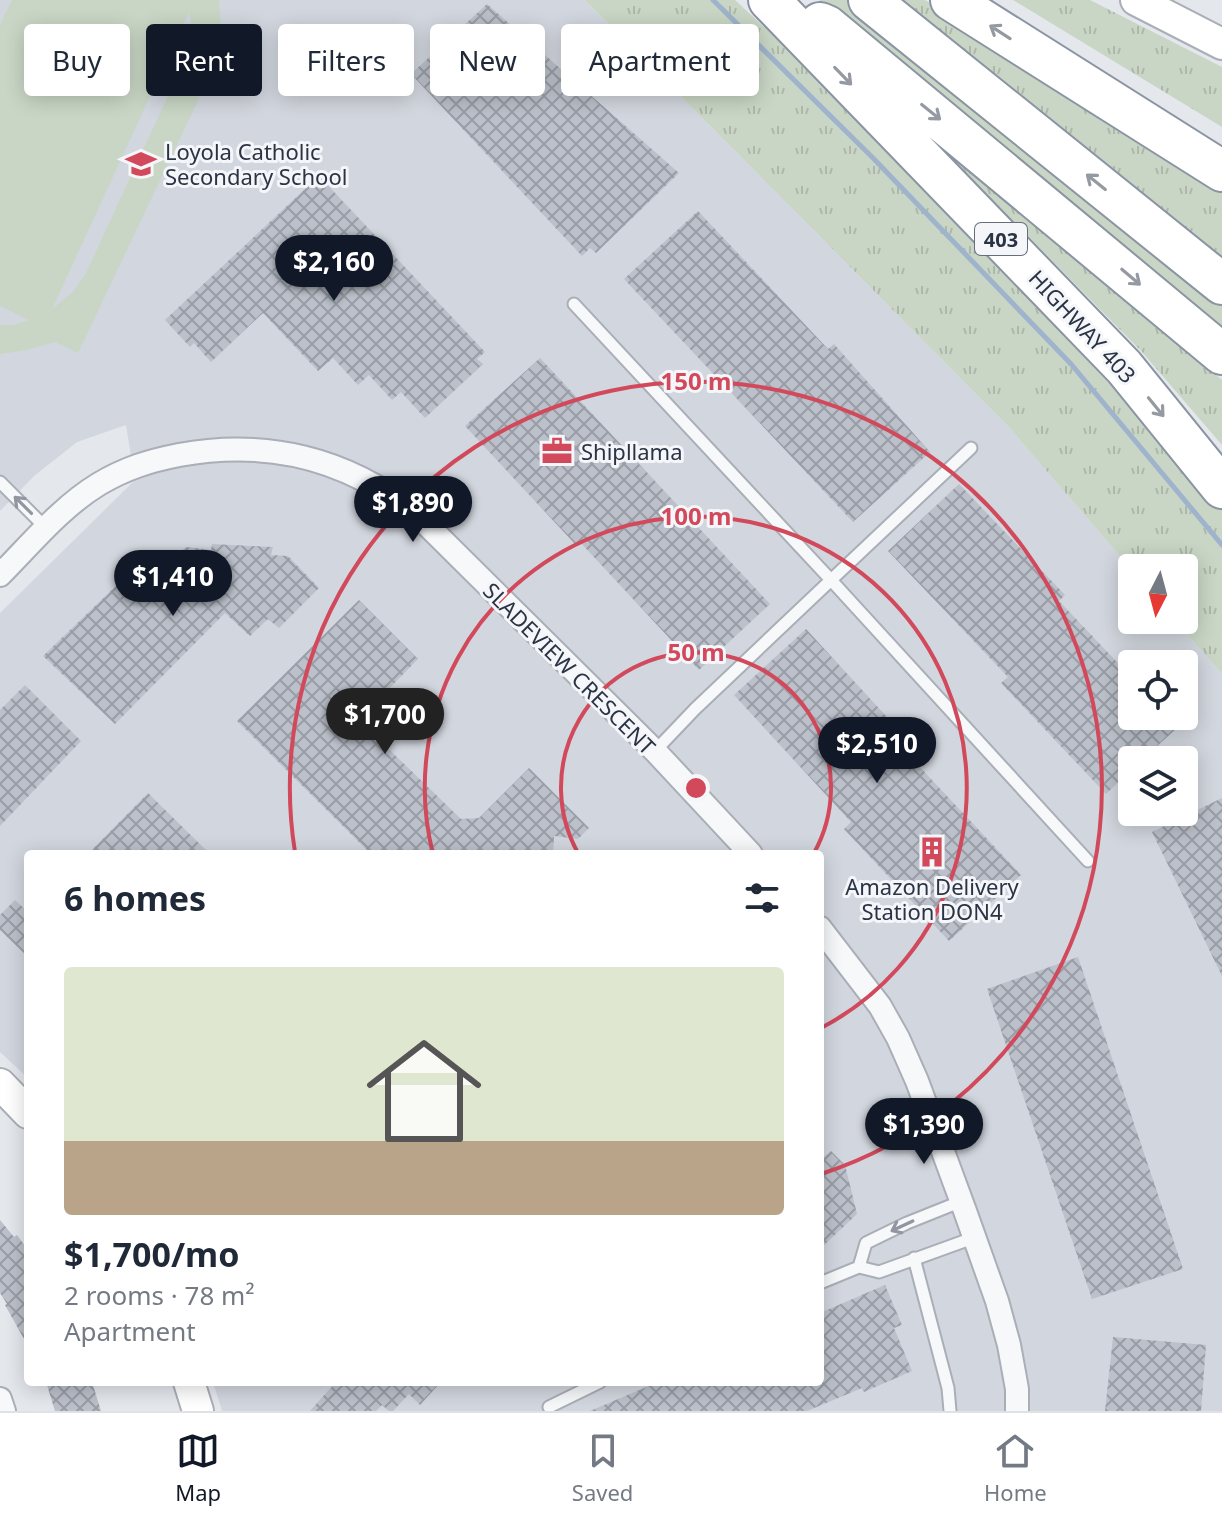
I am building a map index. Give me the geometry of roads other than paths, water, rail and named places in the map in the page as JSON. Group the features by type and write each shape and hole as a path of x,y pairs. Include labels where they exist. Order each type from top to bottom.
{"highway":[{"name":"HIGHWAY 403","path":"769,0 1124,367 1222,488"},
{"path":"778,0 827,26 1222,354"},
{"path":"869,0 1222,284"},
{"path":"951,0 1222,171"},
{"path":"1049,64 1122,92 1222,148"}],"main road":[{"path":"1136,0 1169,10 1222,44"},
{"path":"0,1084 24,1109"},
{"path":"190,1386 198,1411"}],"street":[{"name":"SLADEVIEW CRESCENT","path":"0,575 71,505 98,485 133,466 208,450 250,449 307,458 365,479 415,513 655,751 747,850"},
{"path":"824,933 880,1006 917,1081 997,1301 1009,1345 1017,1389 1017,1411"},
{"path":"0,1399 4,1411"}],"lane":[{"path":"574,304 1088,861"},
{"path":"655,751 695,709 971,448"},
{"path":"0,482 47,529"},
{"path":"859,1267 866,1243 962,1201"},
{"path":"824,1281 859,1267 879,1272 973,1238"},
{"path":"914,1258 948,1388 950,1411"},
{"path":"537,1411 550,1409 593,1386"}],"waterway":[{"path":"713,0 873,158 1071,364 1222,545"}],"place":[{"name":"Loyola Catholic Secondary School","path":"141,164"},
{"name":"Shipllama","path":"557,451"},
{"name":"Amazon Delivery Station DON4","path":"932,852"}]}
